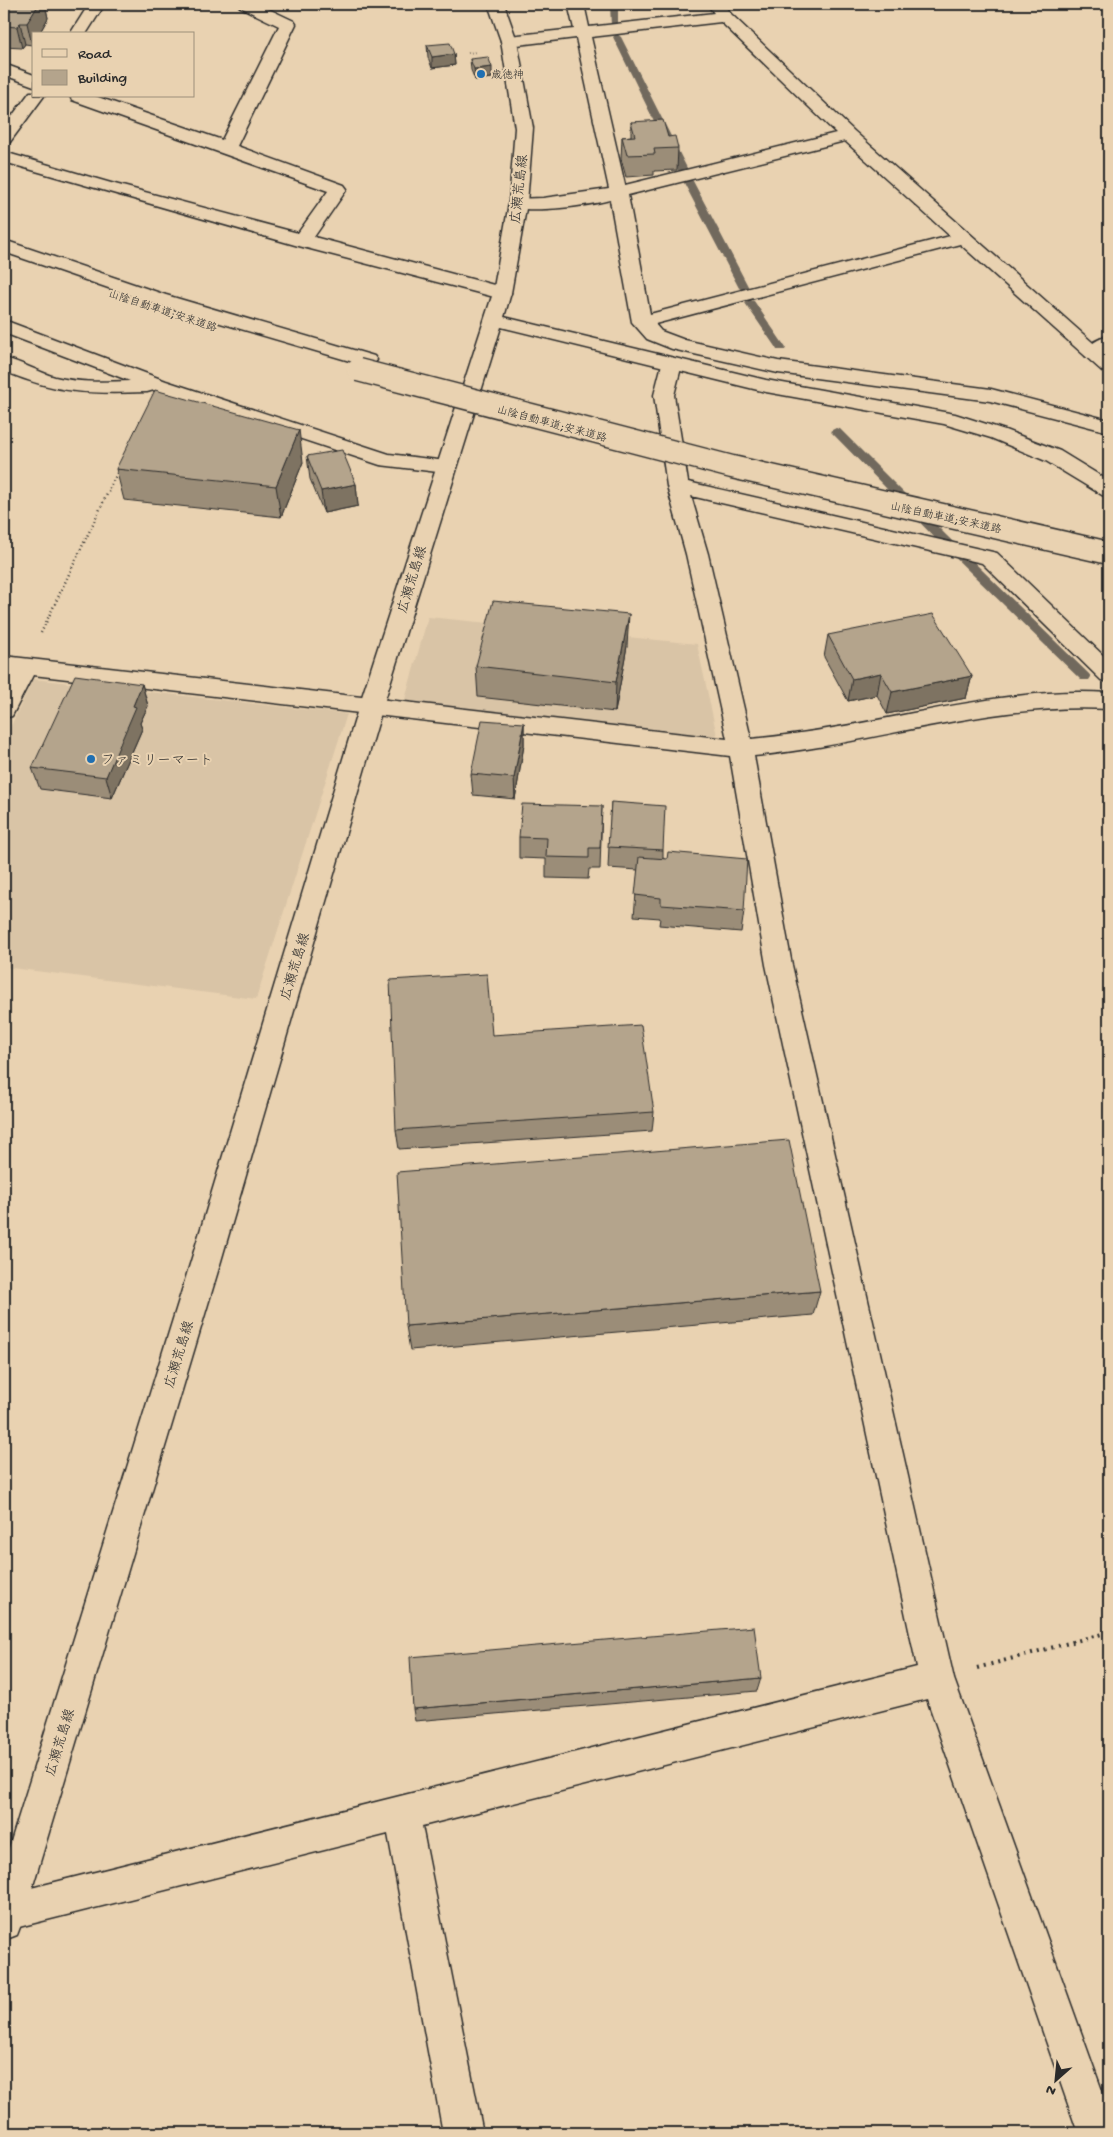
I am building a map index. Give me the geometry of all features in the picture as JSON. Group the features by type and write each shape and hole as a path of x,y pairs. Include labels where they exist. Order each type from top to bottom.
{"main road":[{"path":"79,32 97,4"},
{"path":"227,148 288,24 246,4"},
{"name":"広瀬荒島線","path":"5,1917 206,1261 371,706 502,293 518,203 524,128 508,41 496,4"},
{"path":"576,4 618,192 642,322 654,335 679,344 760,363 883,382 991,395 1109,426"},
{"path":"508,41 583,34 720,10 848,135 1109,367"},
{"path":"4,69 32,79"},
{"path":"4,138 34,98"},
{"path":"84,98 338,189 302,240"},
{"path":"518,203 542,203 600,197 848,135"},
{"path":"4,157 105,187 502,293"},
{"path":"642,322 963,238"},
{"name":"山陰自動車道;安来道路","path":"4,246 362,365 544,421 726,467 928,514 1109,553"},
{"name":"山陰自動車道;安来道路","path":"4,258 150,306 362,365 932,502 1109,538"},
{"path":"494,320 766,386 948,418 998,434 1053,456 1109,490"},
{"path":"4,326 158,385 387,460 446,467"},
{"path":"4,364 53,382 74,386 99,388 158,385"},
{"path":"672,364 664,395 678,486 697,554 741,749 778,965 937,1679 1098,2133"},
{"path":"678,486 989,558 1109,674"},
{"path":"4,710 14,666 741,749 782,746 999,706 1084,699 1109,701"},
{"path":"5,1917 402,1813 937,1679"},
{"path":"402,1813 463,2133"}],"lane":[{"path":"1092,352 1109,340"}],"path":[{"path":"14,666 121,464"},
{"path":"937,1679 1109,1632"}],"shaded area":[{"path":"428,617 697,644 717,736 404,703"},
{"path":"33,679 347,714 256,999 4,967 4,741"}],"building":[{"path":"4,4 39,4 27,23 20,23 17,27 4,26"},
{"path":"450,43 454,54 432,57 427,45"},
{"path":"488,57 492,67 474,69 470,59"},
{"path":"663,120 668,137 675,136 678,148 654,149 655,154 627,155 622,137 635,136 631,122"},
{"path":"155,390 299,430 276,486 116,469"},
{"path":"342,450 356,484 321,491 307,456"},
{"path":"493,601 629,614 616,682 476,666"},
{"path":"933,614 972,676 892,692 881,673 852,679 828,635"},
{"name":"ファミリーマート","path":"75,675 142,684 133,706 136,707 106,777 32,768"},
{"path":"482,720 524,723 514,778 471,774"},
{"path":"611,802 665,806 663,850 608,847"},
{"path":"522,804 602,806 600,848 589,848 589,858 546,857 547,838 519,837"},
{"path":"668,852 747,859 744,911 661,905 661,898 635,895 639,857 667,859"},
{"path":"487,974 492,1035 641,1025 654,1112 396,1130 390,980"},
{"path":"789,1140 820,1291 406,1326 397,1172"},
{"path":"754,1627 761,1678 413,1709 410,1657"}],"waterway":[{"path":"614,4 615,26"},
{"path":"617,37 683,170"},
{"path":"688,181 744,288"},
{"path":"750,303 781,348"},
{"path":"836,431 942,538 1085,677"}],"place":[{"name":"歳徳神","path":"481,74"},
{"name":"ファミリーマート","path":"91,759"}]}
